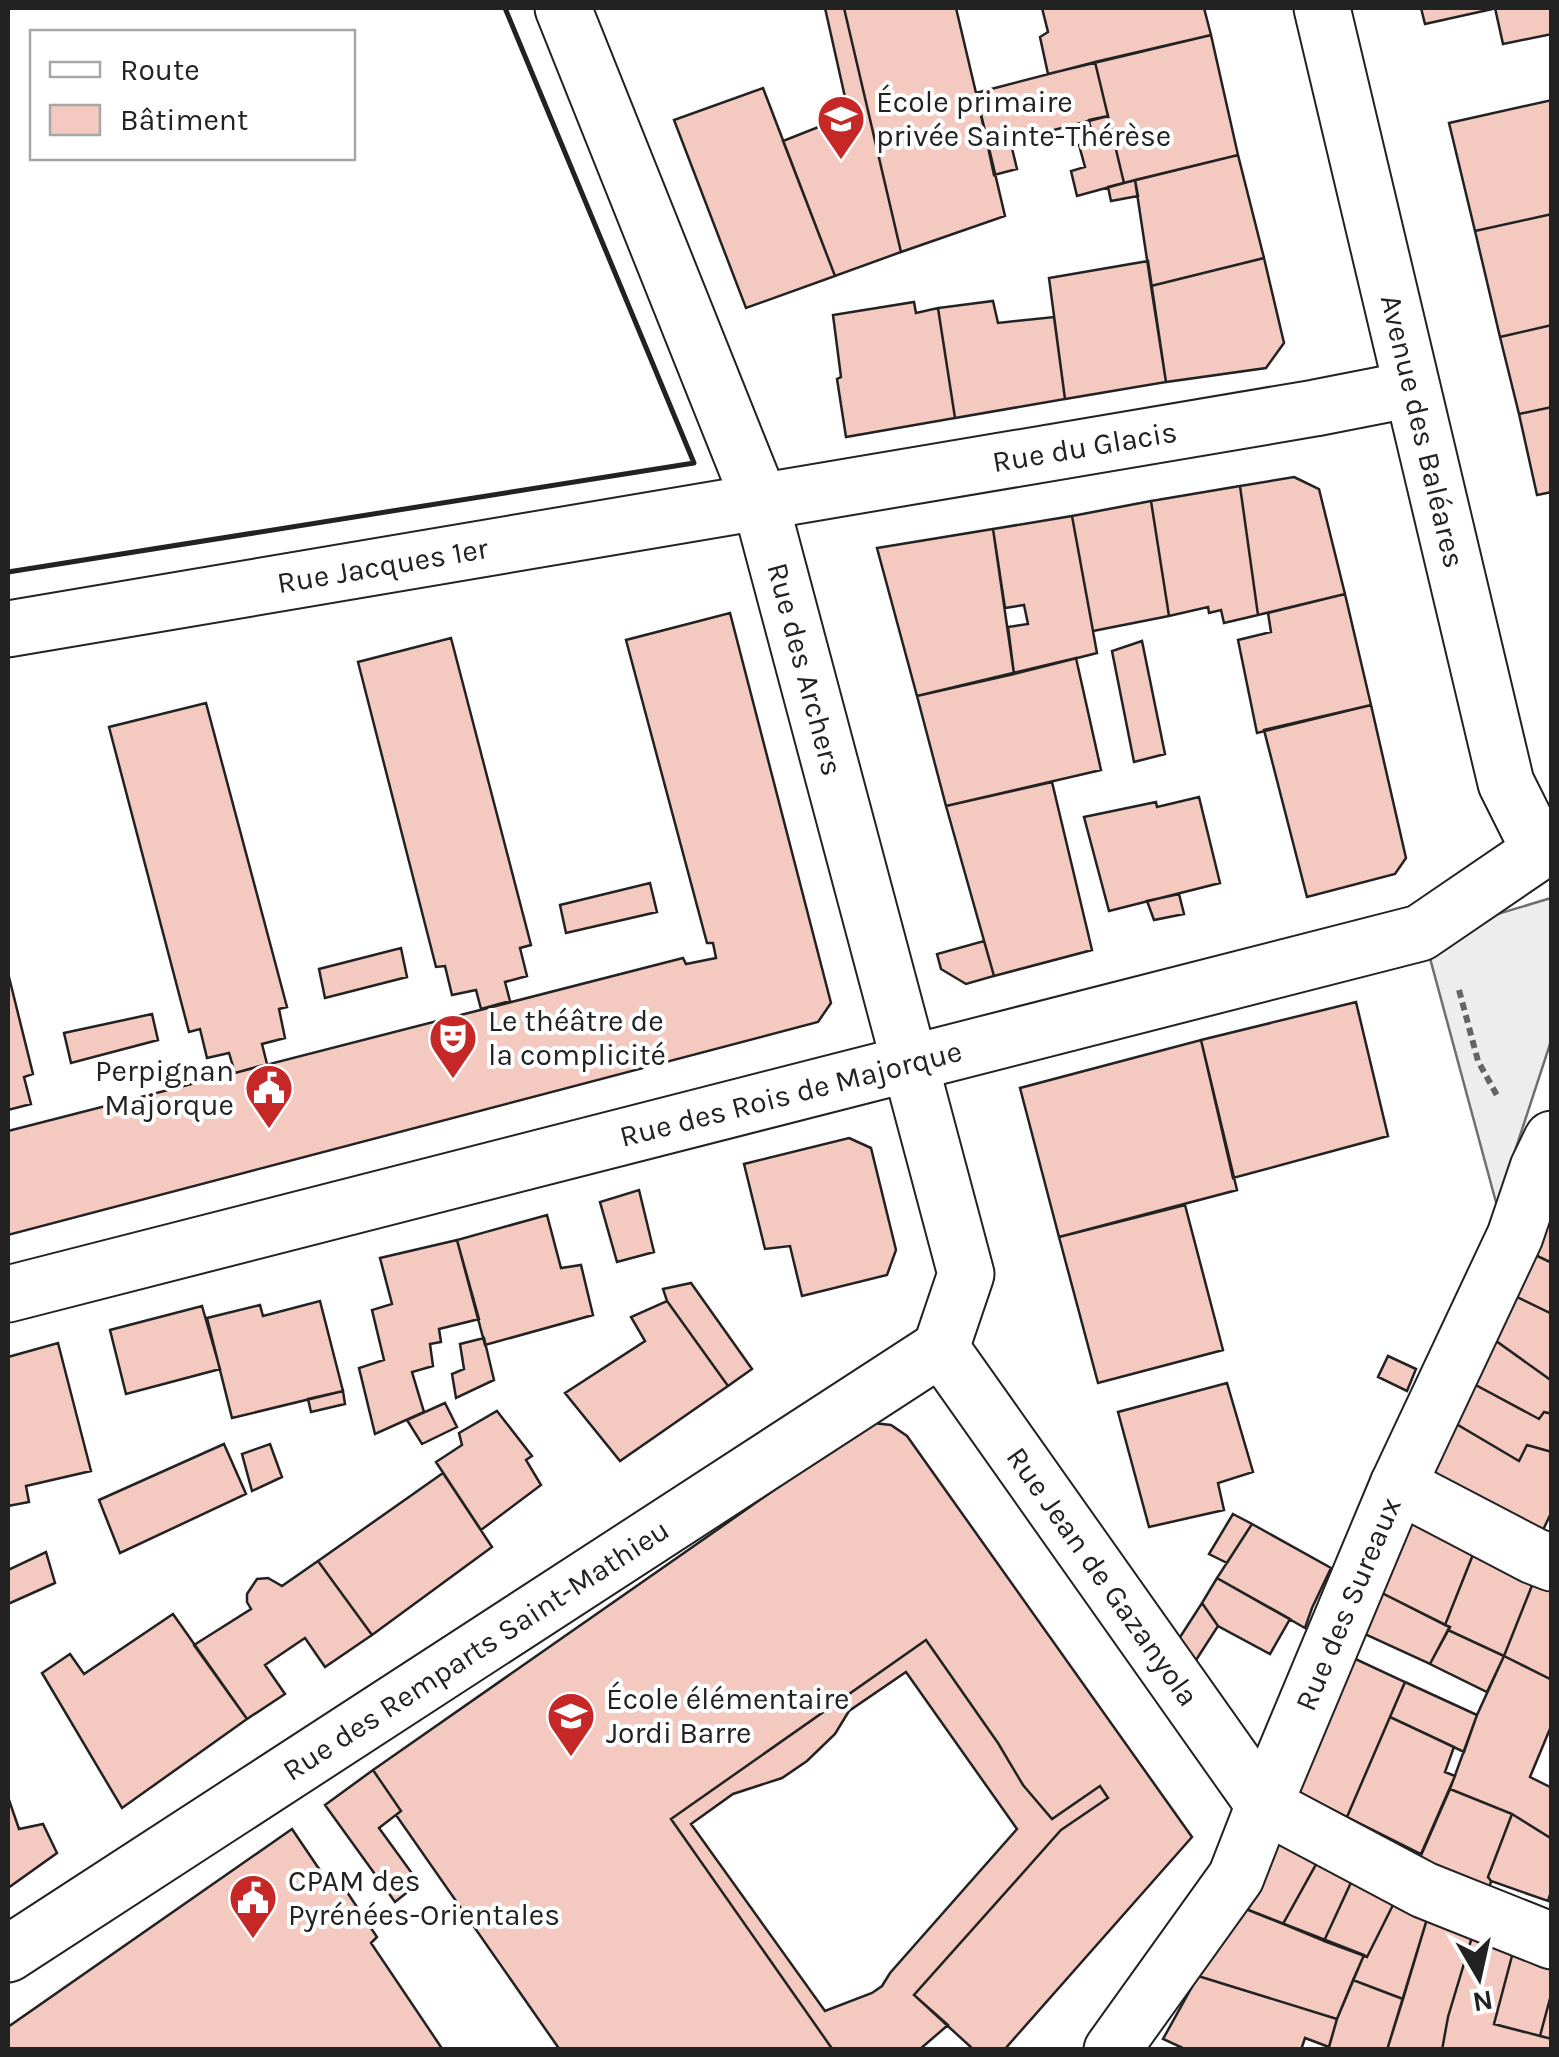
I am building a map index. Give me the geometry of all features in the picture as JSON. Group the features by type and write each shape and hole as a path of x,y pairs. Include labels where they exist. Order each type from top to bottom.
{"street":[{"name":"Rue des Archers","path":"563,8 760,501 966,1274 942,1348"},
{"name":"Avenue des Baléares","path":"1322,8 1506,782 1546,847"},
{"name":"Rue du Glacis","path":"760,501 1412,388"},
{"name":"Rue Jacques 1er","path":"8,628 760,501"},
{"name":"Rue des Rois de Majorque","path":"8,1294 1420,933 1546,847"},
{"name":"Rue des Sureaux","path":"1112,2050 1236,1877 1398,1485 1516,1236 1547,1161"},
{"name":"Rue Jean de Gazanyola","path":"942,1348 1264,1805"},
{"name":"Rue des Remparts Saint-Mathieu","path":"8,1954 942,1348"},
{"path":"1398,1485 1552,1563"},
{"path":"1264,1805 1424,1890 1552,1941"}],"path":[{"path":"1458,987 1478,1061"}],"shaded area":[{"path":"1551,898 1551,1041 1497,1206 1424,936"}],"building":[{"path":"825,8 844,8 901,252 835,276 783,141 849,115"},
{"path":"844,8 956,8 1005,216 901,252"},
{"path":"1042,8 1204,8 1211,35 1048,74 1040,37 1048,32"},
{"path":"1421,8 1497,8 1425,24"},
{"path":"1495,8 1552,8 1552,34 1503,44"},
{"path":"1211,35 1238,155 1124,183 1095,62"},
{"path":"1095,62 1108,116 988,147 976,93"},
{"path":"763,88 835,276 746,308 674,120"},
{"path":"1552,100 1552,214 1475,231 1449,123"},
{"path":"1108,116 1124,183 1077,196 1071,171 1085,167 1079,145 1093,142 1089,120"},
{"path":"1010,140 1017,169 994,175 988,147"},
{"path":"1238,155 1264,258 1151,286 1135,180"},
{"path":"1135,180 1138,196 1111,201 1108,187"},
{"path":"1552,214 1552,325 1500,337 1475,231"},
{"path":"1264,258 1284,343 1266,368 1166,382 1151,286"},
{"path":"1148,261 1166,382 1065,399 1049,278"},
{"path":"993,301 998,323 1054,317 1065,399 955,418 938,308"},
{"path":"914,302 916,313 938,308 955,418 846,437 833,315"},
{"path":"1552,325 1552,407 1519,414 1500,337"},
{"path":"1552,407 1552,492 1537,495 1519,414"},
{"path":"1294,477 1319,489 1345,594 1258,615 1240,486"},
{"path":"1240,486 1258,615 1224,623 1221,610 1209,613 1208,607 1169,616 1151,501"},
{"path":"1151,501 1169,616 1093,631 1072,516"},
{"path":"1072,516 1097,653 1014,674 1008,627 1028,624 1024,605 1005,608 993,529"},
{"path":"993,529 1014,674 917,696 877,548"},
{"path":"1345,594 1371,705 1257,733 1238,640 1271,632 1268,613"},
{"path":"730,613 831,1003 818,1022 8,1235 8,1131 683,958 686,964 716,958 713,943 707,943 626,640"},
{"path":"451,638 531,945 520,948 527,976 505,982 510,1001 481,1009 476,990 452,995 445,966 436,967 358,662"},
{"path":"1142,641 1165,754 1134,762 1112,651"},
{"path":"1076,658 1101,770 946,806 917,696"},
{"path":"206,703 287,1007 279,1009 285,1038 262,1044 267,1064 235,1073 229,1053 207,1058 200,1029 189,1032 109,727"},
{"path":"1371,705 1406,858 1395,874 1307,897 1264,730"},
{"path":"1052,782 1092,950 994,976 946,806"},
{"path":"1199,797 1220,883 1109,911 1084,817"},
{"path":"650,883 657,912 566,933 560,905"},
{"path":"1179,894 1184,914 1154,920 1147,901"},
{"path":"984,941 994,976 966,984 941,969 937,954"},
{"path":"401,948 407,977 325,998 319,969"},
{"path":"8,973 33,1074 24,1077 31,1104 8,1110"},
{"path":"1356,1002 1388,1136 1233,1178 1201,1040"},
{"path":"152,1014 158,1040 71,1063 64,1033"},
{"path":"1201,1040 1237,1190 1059,1237 1020,1088"},
{"path":"849,1138 871,1148 896,1250 887,1275 802,1296 790,1246 765,1249 744,1164"},
{"path":"639,1190 654,1252 617,1262 600,1202"},
{"path":"1185,1205 1223,1350 1098,1383 1059,1237"},
{"path":"1552,1206 1552,1263 1529,1252"},
{"path":"547,1215 561,1268 581,1265 593,1315 485,1345 457,1240"},
{"path":"457,1240 479,1319 439,1329 441,1342 430,1344 433,1366 412,1372 424,1412 375,1434 359,1368 384,1360 372,1310 392,1304 380,1258"},
{"path":"1529,1252 1552,1263 1552,1314 1511,1294"},
{"path":"691,1283 752,1369 728,1386 667,1301 663,1289"},
{"path":"1511,1294 1552,1314 1552,1381 1492,1338"},
{"path":"320,1301 343,1391 232,1418 207,1318 260,1305 263,1316"},
{"path":"667,1301 728,1386 620,1461 565,1393 645,1341 631,1317"},
{"path":"202,1306 220,1369 126,1394 110,1330"},
{"path":"484,1338 494,1380 456,1398 452,1374 464,1369 460,1344"},
{"path":"1492,1338 1552,1381 1552,1414 1544,1412 1539,1419 1472,1383"},
{"path":"58,1343 91,1471 26,1486 29,1502 8,1506 8,1357"},
{"path":"1388,1356 1416,1369 1407,1391 1378,1377"},
{"path":"1227,1383 1253,1472 1218,1483 1224,1510 1149,1527 1118,1412"},
{"path":"1472,1383 1539,1419 1544,1412 1552,1414 1552,1452 1527,1445 1519,1461 1453,1422"},
{"path":"343,1391 345,1404 311,1412 308,1399"},
{"path":"445,1403 457,1427 422,1444 407,1420"},
{"path":"497,1411 532,1456 526,1460 541,1485 481,1530 436,1462 462,1445 459,1433"},
{"path":"1453,1422 1519,1461 1527,1445 1552,1452 1552,1511 1543,1530 1430,1471"},
{"path":"873,1423 891,1425 907,1436 1192,1837 1004,2050 974,2050 914,1995 1061,1830 1108,1798 1100,1786 1052,1819 1023,1785 926,1640 671,1819 833,2050 560,2050 396,1815 401,1811 373,1770"},
{"path":"224,1444 246,1494 120,1553 99,1500"},
{"path":"270,1444 282,1477 252,1491 242,1454"},
{"path":"443,1473 492,1547 372,1635 318,1561"},
{"path":"1233,1514 1252,1524 1227,1563 1209,1554"},
{"path":"1407,1519 1474,1552 1445,1625 1376,1590"},
{"path":"1252,1524 1331,1568 1305,1628 1217,1578"},
{"path":"46,1552 55,1583 8,1604 8,1570"},
{"path":"1474,1552 1533,1583 1504,1656 1448,1630 1450,1627 1445,1625"},
{"path":"318,1561 372,1635 325,1667 305,1638 265,1665 285,1694 247,1719 194,1645 251,1609 247,1594 257,1579 268,1578 282,1586"},
{"path":"1217,1578 1290,1619 1270,1654 1218,1626 1202,1603"},
{"path":"1533,1583 1552,1592 1552,1680 1504,1656"},
{"path":"1376,1590 1450,1627 1430,1664 1358,1631"},
{"path":"1202,1603 1218,1626 1189,1671 1173,1648"},
{"path":"173,1614 247,1719 122,1808 42,1673 70,1654 84,1674"},
{"path":"1448,1630 1504,1656 1487,1692 1430,1664"},
{"path":"926,1640 1023,1785 1052,1819 1100,1786 1108,1798 1061,1830 914,1995 948,2025 919,2050 833,2050 671,1819","holes":["906,1672 1017,1829 882,1986 825,2011 691,1824 733,1794 782,1778 807,1761 835,1734 849,1711"]},
{"path":"1349,1656 1405,1682 1347,1817 1294,1790"},
{"path":"1504,1656 1552,1680 1552,1724 1530,1777 1552,1788 1552,1839 1512,1814 1450,1789"},
{"path":"1405,1682 1477,1715 1464,1752 1390,1717"},
{"path":"1390,1717 1454,1747 1445,1772 1455,1776 1421,1854 1347,1817"},
{"path":"373,1770 401,1811 379,1828 419,1883 395,1902 325,1805"},
{"path":"1450,1789 1512,1814 1488,1877 1489,1889 1419,1860"},
{"path":"8,1797 19,1829 43,1824 57,1853 8,1888"},
{"path":"1512,1814 1552,1839 1552,1888 1548,1901 1488,1877"},
{"name":"CPAM des Pyrénées-Orientales","path":"292,1829 332,1888 341,1883 377,1937 371,1943 443,2050 8,2050 8,2027"},
{"path":"1272,1835 1319,1859 1283,1924 1236,1905"},
{"path":"1319,1859 1354,1876 1324,1941 1283,1924"},
{"path":"1354,1876 1396,1899 1367,1957 1324,1941"},
{"path":"1396,1899 1427,1919 1403,1999 1353,1980"},
{"path":"1236,1905 1364,1955 1337,2019 1198,1976"},
{"path":"1427,1919 1472,1937 1442,2050 1387,2050"},
{"path":"1472,1937 1513,1952 1494,2024 1552,2039 1552,2050 1442,2050"},
{"path":"1513,1952 1552,1965 1552,1991 1540,2036 1494,2024"},
{"path":"1198,1976 1337,2019 1329,2047 1305,2038 1301,2050 1187,2050 1163,2039"},
{"path":"1353,1980 1403,1999 1387,2050 1328,2050"},
{"path":"1552,1991 1552,2039 1540,2036"}],"wall":[{"path":"8,572 694,463 505,8"}],"place":[{"name":"École primaire privée Sainte-Thérèse","path":"841,162"},
{"name":"Le théâtre de la complicité","path":"453,1080"},
{"name":"Perpignan Majorque","path":"269,1130"},
{"name":"École élémentaire Jordi Barre","path":"571,1758"},
{"name":"CPAM des Pyrénées-Orientales","path":"253,1940"}]}
